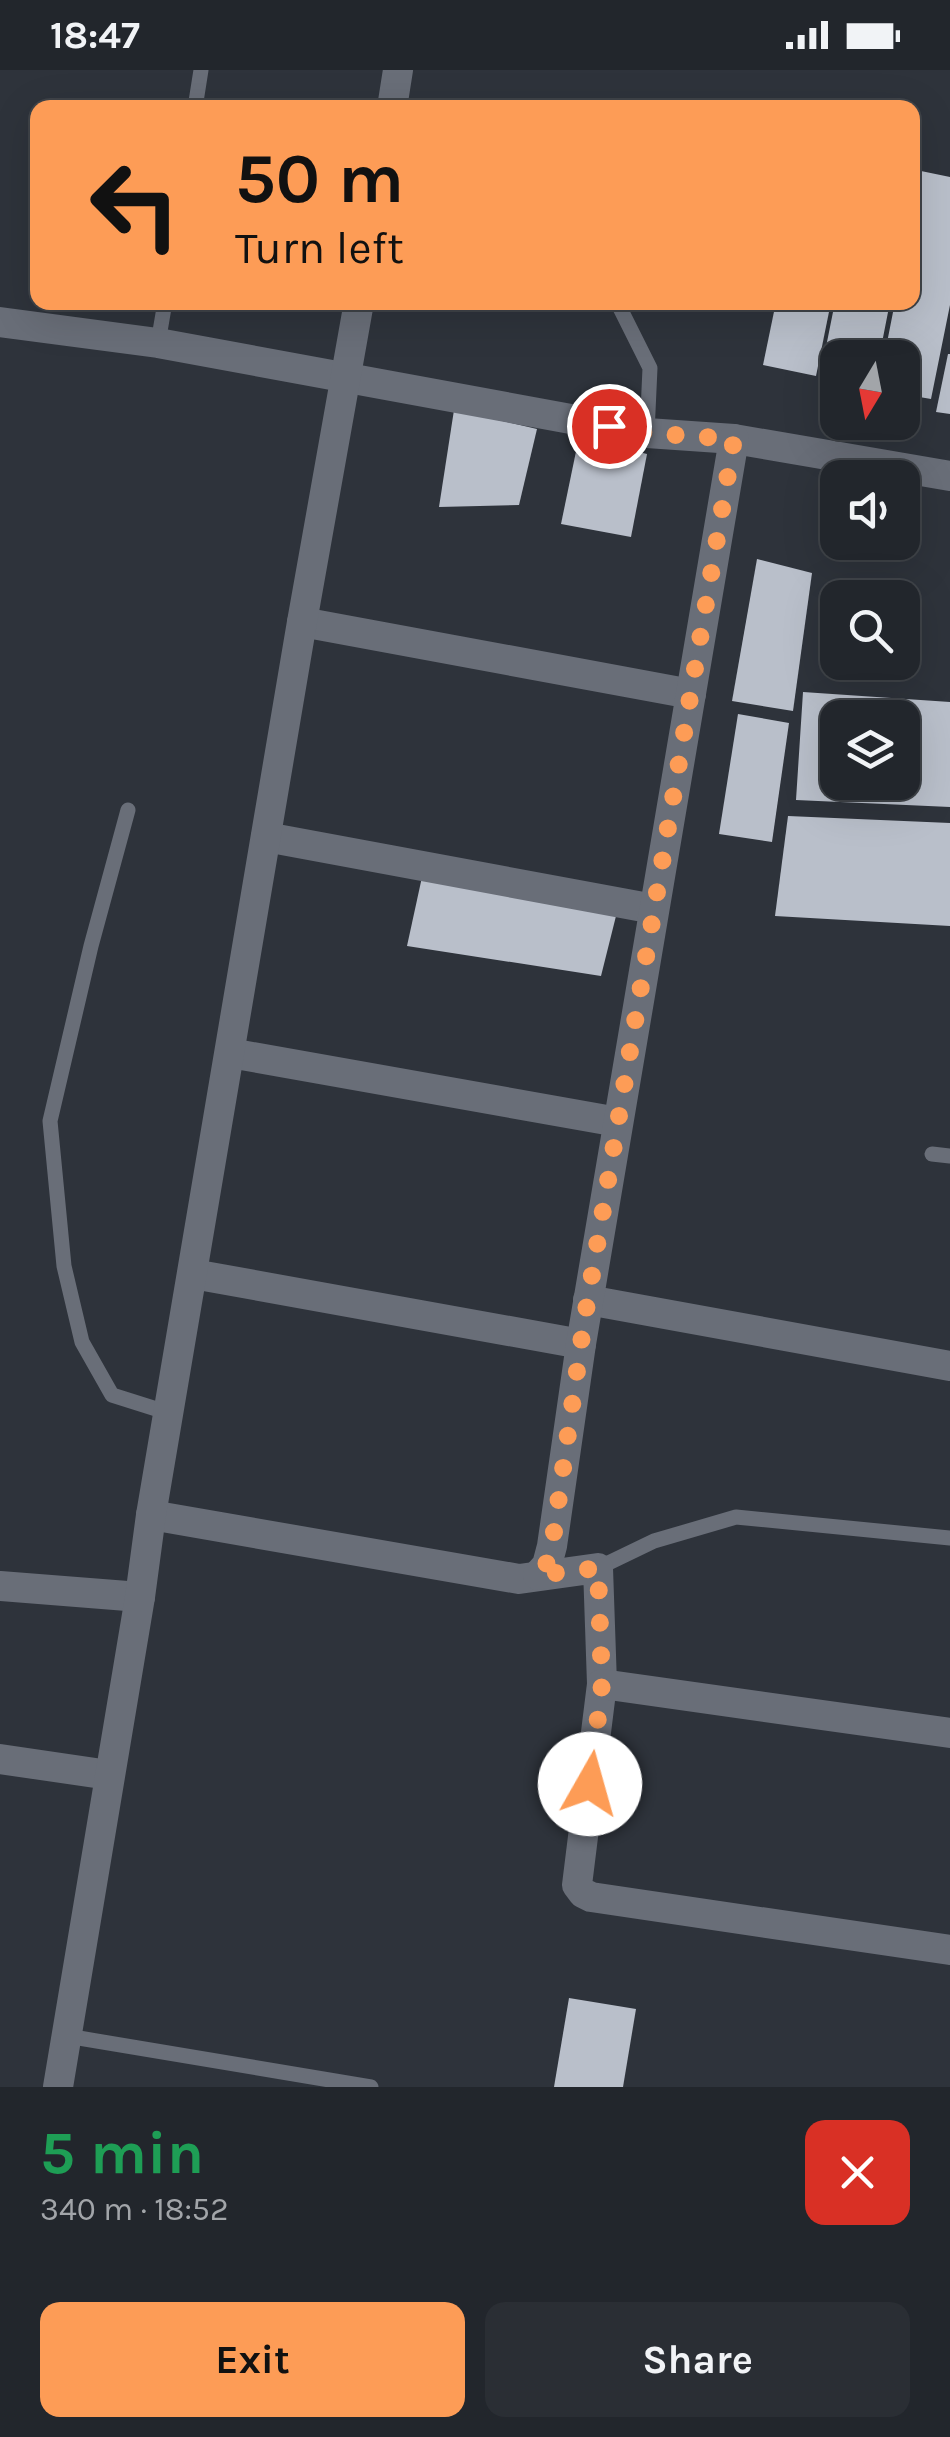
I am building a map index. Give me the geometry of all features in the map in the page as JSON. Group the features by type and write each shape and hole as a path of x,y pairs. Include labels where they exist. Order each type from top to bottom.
{"street":[{"path":"393,100 398,70"},
{"path":"58,2087 151,1514 357,310"},
{"path":"0,322 158,343 647,433 734,439 950,476"},
{"path":"538,1575 552,1546 588,1300 734,439"},
{"path":"302,622 690,694"},
{"path":"266,837 654,909"},
{"path":"230,1053 618,1122"},
{"path":"193,1274 581,1344"},
{"path":"588,1300 950,1366"},
{"path":"151,1514 519,1580 598,1568 602,1684 578,1885 583,1893 950,1950"},
{"path":"0,1586 140,1598"},
{"path":"602,1684 950,1733"},
{"path":"0,1759 109,1775"}],"lane":[{"path":"196,100 201,70"},
{"path":"158,343 163,310"},
{"path":"621,310 650,368 647,433"},
{"path":"128,810 50,1121 64,1266 82,1342 112,1395 169,1414"},
{"path":"932,1154 950,1156"},
{"path":"598,1568 654,1541 736,1517 950,1538"},
{"path":"67,2036 371,2087"}],"building":[{"path":"921,171 950,177 950,305 931,399 920,397 920,340 888,340 893,310 920,310"},
{"path":"774,310 829,310 823,340 820,340 816,376 763,365"},
{"path":"833,310 888,310 883,340 827,340"},
{"path":"950,354 950,414 936,412"},
{"path":"454,410 537,429 519,505 439,507"},
{"path":"579,437 647,454 631,537 561,524"},
{"path":"757,559 812,573 793,711 732,701"},
{"path":"803,692 950,702 950,807 796,800"},
{"path":"738,714 789,723 772,842 719,834"},
{"path":"788,816 950,823 950,926 775,916"},
{"path":"422,877 617,912 601,976 407,946"},
{"path":"569,1998 636,2009 623,2087 554,2087"}],"route":[{"path":"590,1784 602,1684 598,1568 538,1575 552,1546 584,1322 734,439 647,433 609,426"}]}
